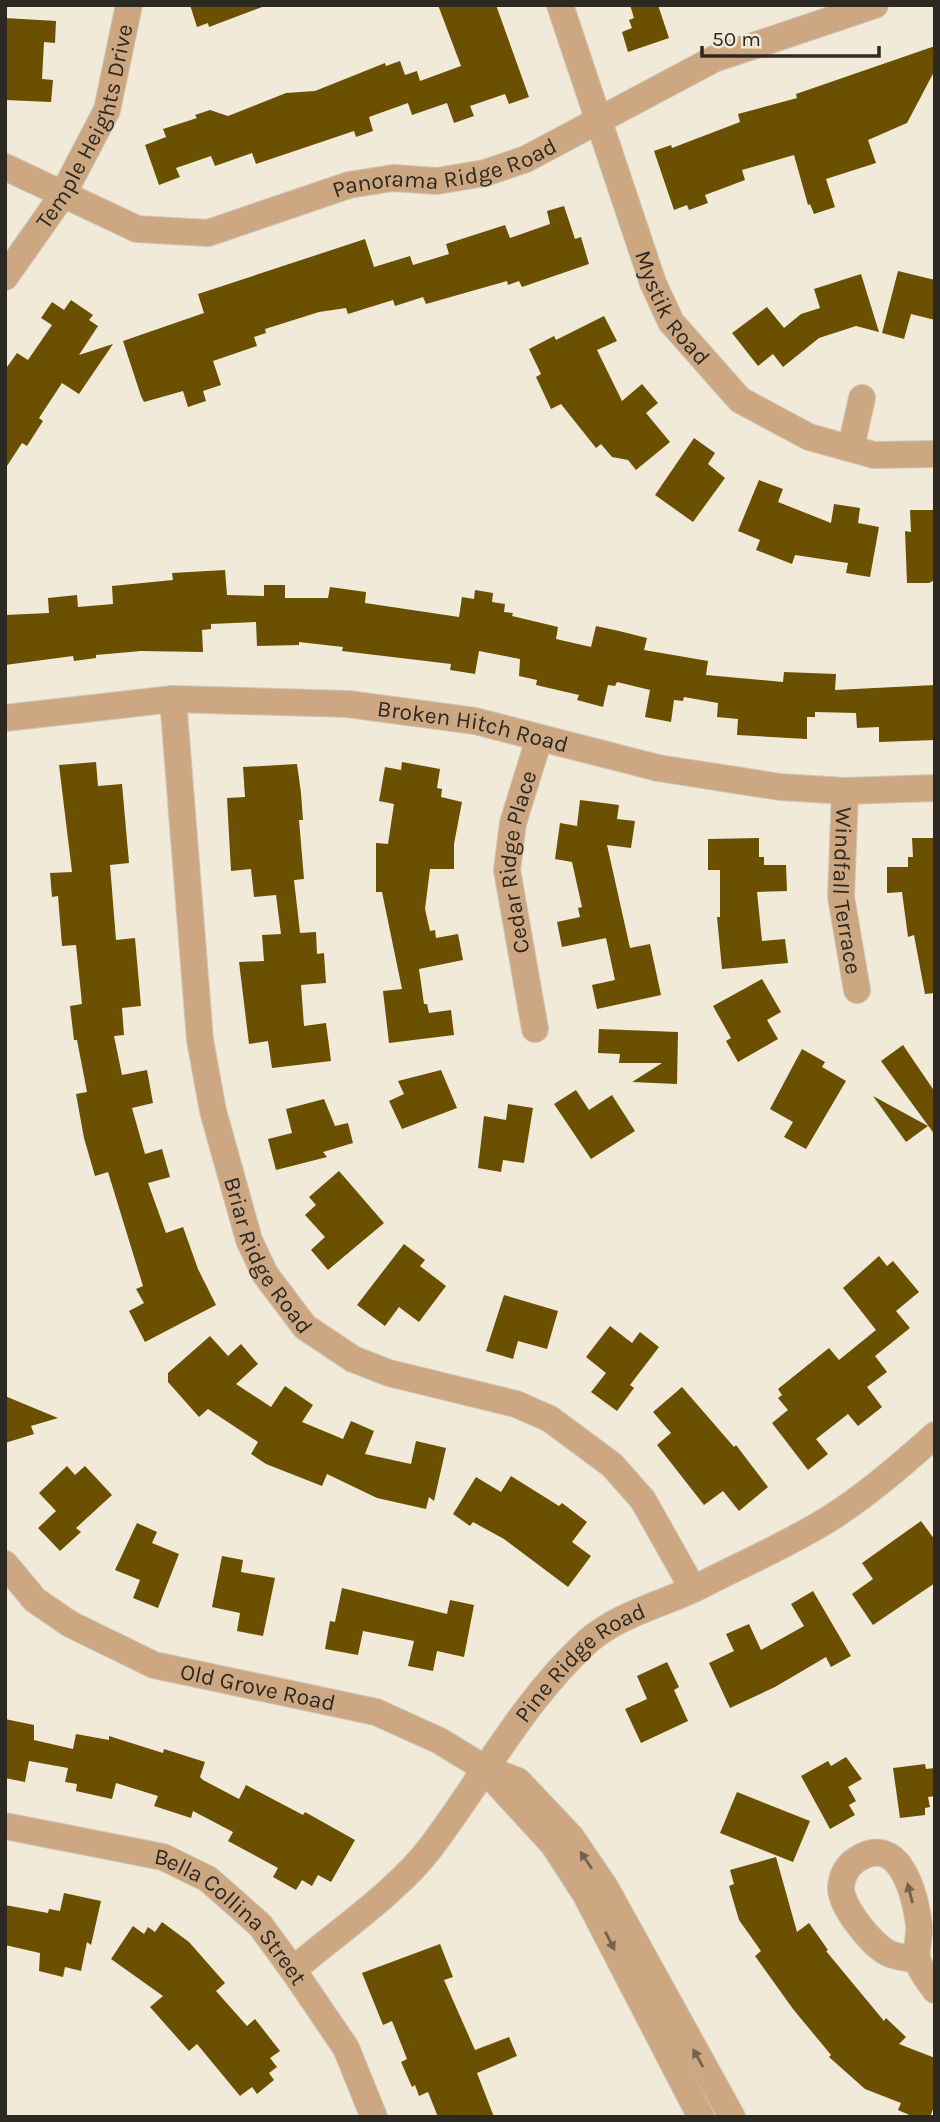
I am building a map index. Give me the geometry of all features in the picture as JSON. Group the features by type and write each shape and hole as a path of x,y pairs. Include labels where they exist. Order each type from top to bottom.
{"street":[{"name":"Temple Heights Drive","path":"5,277 62,196 107,110 129,5"},
{"name":"Mystik Road","path":"561,5 653,283 671,322 740,400 809,438 874,455 935,454"},
{"name":"Panorama Ridge Road","path":"5,167 137,229 208,233 349,185 393,178 437,181 485,173 526,159 598,118 714,59 875,5"},
{"path":"851,447 862,398"},
{"name":"Broken Hitch Road","path":"5,718 173,699 348,704 475,721 658,768 780,787 845,791 935,788"},
{"name":"Briar Ridge Road","path":"173,699 200,1040 213,1111 250,1240 265,1274 305,1327 353,1359 389,1373 516,1404 550,1419 612,1465 643,1500 693,1589"},
{"name":"Cedar Ridge Place","path":"535,1029 507,870 513,823 540,739"},
{"name":"Windfall Terrace","path":"845,791 841,897 857,990"},
{"name":"Pine Ridge Road","path":"293,1970 410,1871 430,1848 550,1678 568,1665 588,1641 625,1618 693,1589 832,1517 935,1435"},
{"name":"Old Grove Road","path":"5,1564 35,1600 70,1624 154,1665 376,1712 440,1741 484,1768 518,1781 571,1837 605,1887 732,2117"},
{"name":"Old Grove Road","path":"484,1768 553,1844 586,1895 701,2117"},
{"name":"Bella Collina Street","path":"5,1826 163,1857 208,1879 260,1925 293,1970 346,2048 374,2117"},
{"path":"917,1960 935,1990"}],"building":[{"path":"190,5 262,7 209,27 208,23 197,27"},
{"path":"438,5 496,5 529,97 509,104 505,94 470,106 474,116 454,123 447,103 412,115 408,103 369,117 373,131 356,137 354,131 256,164 252,153 215,166 211,156 176,168 180,177 159,185 145,145 166,137 163,129 197,118 195,115 210,110 228,116 286,93 315,91 385,63 386,66 400,61 405,75 417,71 420,81 461,66"},
{"path":"630,5 658,5 669,38 628,52 622,32 632,28 629,20 634,18"},
{"path":"5,18 56,21 55,43 44,42 42,79 53,80 51,102 5,100"},
{"path":"935,46 935,70 907,123 868,140 876,163 826,179 835,207 814,214 810,204 808,205 794,155 742,170 745,180 705,195 708,203 689,210 687,205 674,210 654,151 671,145 672,148 740,122 738,114 797,98 796,94"},
{"path":"564,206 575,239 581,237 589,264 522,287 519,281 508,285 507,281 426,304 423,297 395,306 393,300 348,314 346,308 319,312 265,329 266,333 254,337 257,346 213,361 221,385 203,391 206,401 188,407 183,391 144,402 141,396 123,341 204,313 198,294 365,239 374,267 410,256 413,265 449,254 446,244 505,225 510,238 550,224 547,211"},
{"path":"898,271 935,280 935,320 911,314 904,339 882,333"},
{"path":"861,274 879,332 856,326 819,338 783,367 773,354 758,366 732,333 767,307 784,328 801,314 820,308 814,289"},
{"path":"71,300 93,315 89,320 98,326 79,355 113,344 79,394 62,383 39,418 43,421 27,446 22,443 5,469 5,370 17,353 28,360 52,325 41,318 52,302 64,310"},
{"path":"604,316 617,341 597,350 622,401 642,384 658,403 646,413 670,442 636,470 628,460 612,457 601,444 596,448 561,404 551,409 536,377 541,374 529,349 554,336 556,340"},
{"path":"694,438 715,453 708,464 725,478 693,522 655,495"},
{"path":"759,480 783,489 778,502 831,523 834,504 860,508 858,523 879,527 870,577 846,573 848,563 795,555 792,564 756,550 760,540 738,531"},
{"path":"910,510 935,510 935,580 929,583 907,583 905,531 911,532"},
{"path":"225,570 227,595 264,596 264,585 285,585 285,598 328,598 330,587 366,592 365,603 459,617 462,597 474,599 475,590 493,593 492,602 505,604 504,612 558,627 556,639 591,647 596,626 619,631 647,638 644,650 708,661 706,675 783,682 784,672 836,674 835,690 935,685 935,740 879,742 879,727 857,728 856,713 815,712 815,717 807,717 807,739 737,735 738,719 717,717 718,703 684,697 683,701 674,700 671,722 645,717 650,690 617,682 615,686 608,685 603,707 577,700 579,695 536,685 537,680 519,676 520,659 479,651 475,674 450,670 451,664 342,651 343,647 299,642 299,645 257,646 256,622 211,624 211,629 202,630 203,652 141,651 96,655 96,658 74,661 73,656 5,665 5,615 49,613 48,598 77,595 78,607 113,604 112,586 173,580 172,573"},
{"path":"96,762 98,786 122,784 129,863 110,865 116,940 135,938 141,1006 122,1008 124,1035 114,1036 122,1075 147,1070 153,1103 132,1108 145,1154 162,1149 170,1177 148,1183 166,1233 183,1227 198,1269 216,1305 145,1342 129,1311 144,1303 136,1289 143,1286 108,1172 95,1176 84,1138 76,1094 87,1092 77,1040 74,1040 70,1006 82,1004 76,945 62,946 58,896 52,897 50,873 72,872 59,765"},
{"path":"402,762 440,769 437,788 442,789 441,797 462,802 454,844 454,869 430,869 425,909 430,931 435,930 436,938 458,934 463,960 419,969 424,1004 427,1004 429,1013 451,1010 454,1035 389,1043 383,991 402,989 382,892 376,892 376,843 388,844 394,804 379,801 385,767 401,770"},
{"path":"297,764 303,820 299,820 304,879 294,880 300,933 316,932 317,954 324,953 326,983 301,985 304,1026 326,1023 331,1061 272,1068 268,1041 249,1044 239,962 264,961 262,935 281,934 276,895 254,897 251,869 231,871 227,798 245,797 243,767"},
{"path":"580,800 619,805 617,819 635,821 631,848 607,845 630,948 650,944 661,995 597,1009 592,985 615,980 606,938 562,947 557,922 580,917 578,908 582,907 572,862 555,859 560,823 577,826"},
{"path":"759,838 759,857 764,857 764,865 786,865 787,891 757,892 762,941 785,939 788,963 722,969 717,917 720,917 720,870 708,870 708,839"},
{"path":"912,838 935,838 935,993 925,994 914,935 908,937 902,892 887,893 887,867 908,867 908,857 913,857"},
{"path":"762,979 781,1012 767,1020 778,1039 738,1062 726,1041 731,1038 713,1006"},
{"path":"599,1029 678,1032 677,1084 632,1082 662,1063 619,1063 620,1054 598,1053"},
{"path":"903,1045 935,1092 935,1135 881,1061"},
{"path":"802,1049 825,1062 822,1067 846,1081 806,1149 784,1137 793,1122 770,1109"},
{"path":"441,1070 457,1108 402,1129 389,1101 404,1094 398,1081"},
{"path":"576,1090 589,1110 612,1095 635,1131 591,1159 554,1104"},
{"path":"873,1096 928,1126 906,1142"},
{"path":"324,1099 335,1126 348,1123 353,1143 323,1152 327,1157 276,1170 268,1139 292,1133 286,1109"},
{"path":"508,1104 533,1108 524,1163 503,1160 501,1172 478,1168 484,1116 506,1120"},
{"path":"339,1171 384,1223 328,1270 311,1250 325,1237 305,1215 316,1205 309,1197"},
{"path":"404,1244 425,1260 420,1266 446,1286 419,1322 399,1307 385,1326 357,1305"},
{"path":"879,1256 887,1266 893,1261 919,1292 896,1311 910,1328 875,1356 887,1372 867,1387 882,1407 858,1426 848,1414 816,1439 828,1454 808,1470 772,1423 788,1410 778,1398 782,1395 778,1389 829,1348 839,1360 876,1330 843,1288"},
{"path":"504,1295 558,1311 547,1349 518,1341 513,1359 486,1351"},
{"path":"610,1326 632,1343 640,1332 659,1347 630,1385 634,1388 617,1411 591,1392 606,1373 586,1357"},
{"path":"210,1336 228,1356 241,1344 258,1364 236,1384 271,1407 285,1386 313,1405 302,1422 343,1439 351,1421 374,1431 365,1454 411,1464 416,1441 446,1448 434,1501 429,1497 426,1509 377,1498 327,1474 322,1486 266,1464 251,1454 258,1442 208,1409 199,1417 168,1382 168,1373"},
{"path":"682,1387 734,1447 736,1445 768,1487 739,1511 723,1491 704,1505 657,1445 671,1433 653,1412"},
{"path":"5,1396 58,1418 31,1426 34,1434 5,1443"},
{"path":"67,1466 75,1475 85,1466 112,1495 76,1528 81,1532 60,1551 38,1528 56,1511 39,1493"},
{"path":"511,1476 559,1506 562,1503 587,1522 572,1542 591,1556 568,1587 504,1539 473,1522 470,1526 453,1514 476,1477 501,1492"},
{"path":"921,1521 935,1540 935,1583 873,1625 852,1594 873,1579 862,1563"},
{"path":"137,1523 157,1532 152,1543 179,1554 158,1608 133,1598 140,1580 115,1570"},
{"path":"222,1556 243,1560 241,1572 275,1578 263,1636 237,1631 240,1613 212,1607"},
{"path":"342,1588 447,1614 450,1600 474,1605 464,1657 437,1651 433,1671 408,1666 414,1641 363,1631 358,1655 325,1649 330,1621 335,1622"},
{"path":"813,1591 851,1656 831,1667 826,1657 775,1687 730,1708 709,1663 734,1651 726,1634 749,1624 761,1650 804,1626 791,1604"},
{"path":"667,1662 679,1687 674,1690 688,1721 641,1743 625,1709 647,1699 637,1676"},
{"path":"5,1719 34,1725 34,1740 73,1749 76,1734 109,1740 109,1736 163,1753 164,1749 205,1762 200,1777 239,1799 246,1785 303,1815 305,1812 355,1840 331,1882 318,1875 312,1886 302,1880 296,1890 273,1877 278,1868 228,1841 233,1832 193,1811 191,1818 154,1806 158,1796 116,1783 112,1799 76,1791 77,1784 65,1782 68,1768 29,1761 25,1782 5,1778"},
{"path":"846,1757 862,1779 848,1787 856,1801 849,1805 855,1815 830,1829 801,1776 828,1761 831,1766"},
{"path":"925,1764 926,1769 935,1768 935,1796 928,1797 930,1807 925,1808 925,1815 900,1818 893,1768"},
{"path":"737,1792 810,1821 793,1862 720,1833"},
{"path":"776,1857 797,1932 809,1923 828,1950 826,1951 884,2021 886,2018 906,2037 899,2044 935,2058 935,2104 930,2117 914,2117 898,2110 901,2103 865,2089 829,2057 831,2055 793,2009 755,1956 761,1951 739,1920 729,1886 734,1884 730,1870"},
{"path":"64,1893 101,1901 91,1945 87,1942 81,1971 65,1967 63,1977 39,1971 40,1953 5,1945 5,1905 48,1913 49,1909 60,1911"},
{"path":"162,1922 189,1942 225,1983 216,1991 247,2026 255,2019 280,2051 270,2058 277,2067 269,2073 274,2080 257,2094 252,2087 240,2096 197,2044 189,2051 150,2007 163,1996 111,1959 133,1926 144,1934 148,1927 155,1932"},
{"path":"440,1944 453,1977 444,1980 475,2050 509,2037 517,2056 477,2073 494,2117 438,2117 428,2092 419,2096 415,2085 412,2087 401,2062 407,2059 392,2021 383,2025 362,1973"}]}
